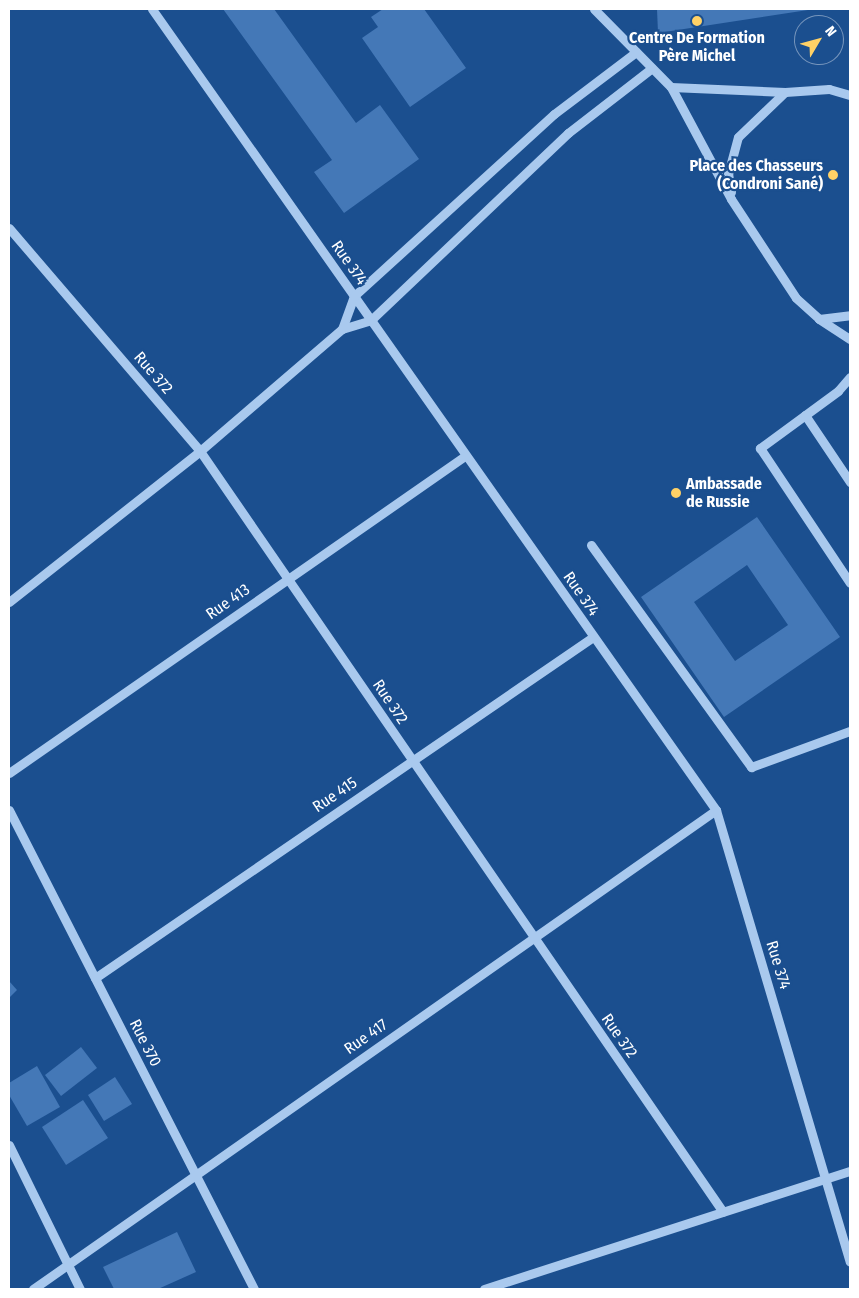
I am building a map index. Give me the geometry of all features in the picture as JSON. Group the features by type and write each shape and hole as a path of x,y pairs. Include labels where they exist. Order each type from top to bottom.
{"street":[{"name":"Rue 374","path":"152,9 371,320 464,456 716,810 850,1262"},
{"path":"594,9 671,87 731,199 796,298 819,318 850,339"},
{"path":"342,329 354,296 554,114 636,52"},
{"path":"9,602 200,451 342,329 371,320 568,133 652,68"},
{"path":"671,87 785,92 829,89 850,94"},
{"path":"731,199 728,174 738,137 785,92"},
{"name":"Rue 372","path":"9,228 200,451 723,1212"},
{"path":"819,318 850,315"},
{"path":"850,377 838,391 760,448 850,583"},
{"path":"805,415 850,482"},
{"name":"Rue 413","path":"9,773 464,456"},
{"path":"591,544 751,767 850,731"},
{"name":"Rue 415","path":"95,978 593,637"},
{"name":"Rue 370","path":"9,810 254,1289"},
{"name":"Rue 417","path":"33,1289 716,810"},
{"path":"9,1145 80,1289"},
{"path":"484,1289 850,1171"}],"building":[{"path":"223,9 274,9 356,123 380,105 419,159 344,213 314,172 332,160"},
{"path":"383,9 424,9 466,68 410,107 362,38 378,27 371,17"},
{"name":"Centre De Formation Père Michel","path":"657,9 808,9 808,10 658,33"},
{"path":"757,517 840,637 724,717 641,597","holes":["747,565 788,625 735,661 694,602"]},
{"path":"9,981 17,990 9,998"},
{"path":"81,1047 97,1068 61,1096 45,1075"},
{"path":"37,1066 60,1107 27,1126 9,1095 9,1083"},
{"path":"115,1077 132,1104 104,1121 88,1095"},
{"path":"83,1100 108,1138 66,1165 42,1127"},
{"path":"177,1232 196,1272 158,1289 114,1289 103,1267"}],"place":[{"name":"Centre De Formation Père Michel","path":"697,21"},
{"name":"Place des Chasseurs (Condroni Sané)","path":"833,175"},
{"name":"Ambassade de Russie","path":"676,493"}]}
